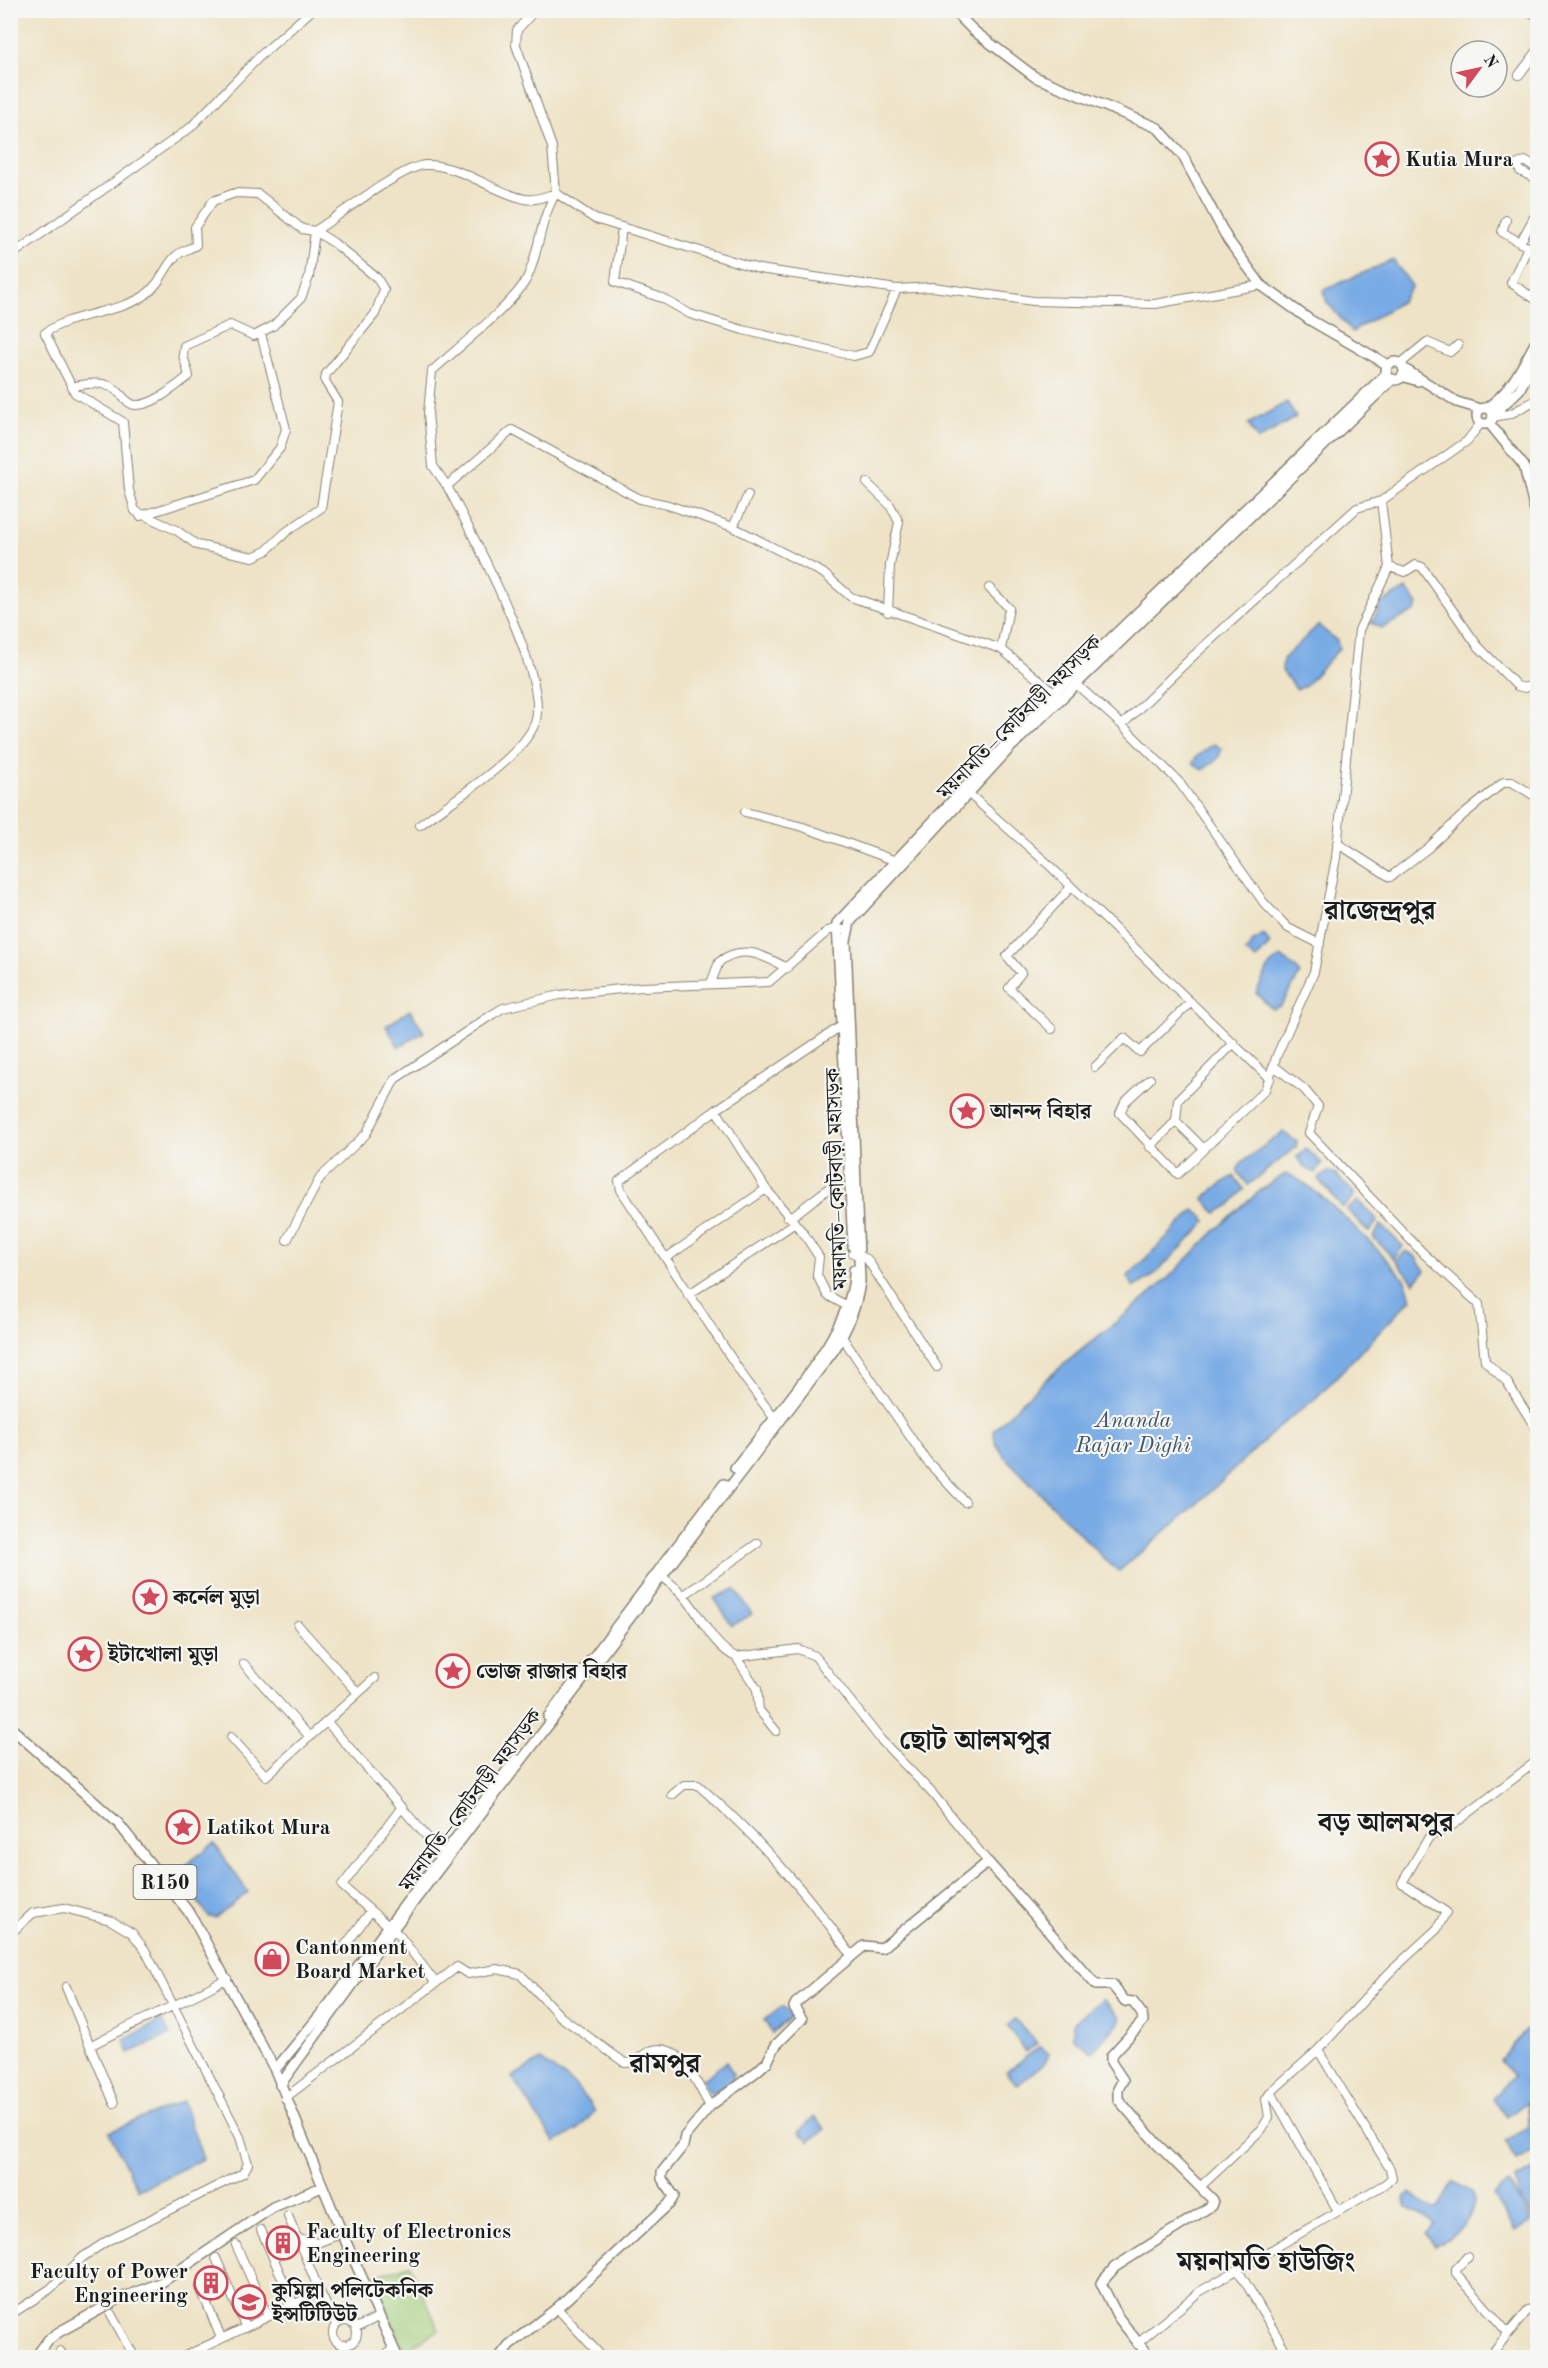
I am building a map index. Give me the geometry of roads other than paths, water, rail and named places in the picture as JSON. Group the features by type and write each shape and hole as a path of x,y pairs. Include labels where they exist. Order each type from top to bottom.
{"main road":[{"path":"953,10 974,31 1035,77 1158,128 1183,156 1228,240 1261,285 1310,320 1396,371 1485,416 1524,466 1538,523"},
{"path":"1485,416 1508,389 1538,338"},
{"path":"1485,416 1518,390 1538,356"},
{"name":"ময়নামতি–কোটবাড়ী মহাসড়ক","path":"280,2085 442,1854 842,1337 857,1302 860,1281 856,1254 845,1027 837,928 842,915 1058,695 1396,371"},
{"name":"ময়নামতি–কোটবাড়ী মহাসড়ক","path":"845,1027 846,932 856,914 1058,695 1076,684 1186,572"},
{"name":"ময়নামতি–কোটবাড়ী মহাসড়ক","path":"275,2070 390,1927 663,1577 775,1421 824,1350 849,1307 856,1254"},
{"name":"R150","path":"10,1728 131,1838 191,1915 275,2070 342,2234 396,2354"},
{"path":"499,2358 509,2345 556,2308 672,2200 674,2196 662,2180 662,2172 683,2146 685,2136 710,2106 766,2062 776,2045 802,2019 794,2007 796,2003 868,1945 882,1947 988,1862 1096,1985 1112,1985 1125,2001 1133,2002 1142,2014 1143,2021 1111,2056 1111,2062 1123,2080 1118,2089 1118,2099 1157,2144 1213,2200 1211,2206 1115,2267 1101,2283 1118,2317 1150,2358"},
{"path":"34,2358 48,2340 59,2332 119,2299 162,2282 273,2207 322,2187"}],"street":[{"path":"10,256 190,128 261,55 312,10"},
{"path":"420,825 502,763 522,745 536,722 533,684 515,622 447,486 433,466 428,413 432,371 509,300 528,277 545,210 556,193 552,147 516,45 517,30 535,10"},
{"path":"1528,10 1538,17"},
{"path":"1519,75 1538,50"},
{"path":"1538,169 1525,161 1518,164 1520,171 1538,180"},
{"path":"72,387 83,384 111,386 131,404 139,404 161,395 189,376 182,351 192,342 230,325 254,336 261,334 273,326 302,298 309,277 315,231 406,171 424,165 483,181 525,199 545,197 556,193"},
{"path":"235,193 258,194 302,229 315,231 377,278 384,291 375,314 325,377 338,402 321,508 286,532 266,551 253,557 197,545 176,530 140,516 135,511 129,490 123,422 75,393 72,387 45,332 144,296 157,284 176,255 196,245 195,227 213,201 235,193"},
{"path":"556,193 595,219 759,268 897,289 933,287 1034,301 1155,304 1261,285"},
{"path":"1538,210 1511,283 1538,301"},
{"path":"1506,220 1502,232 1538,253"},
{"path":"622,228 615,282 662,298 690,314 800,345 854,356 869,352 897,289"},
{"path":"140,516 254,480 280,448 286,429 261,334"},
{"path":"1396,371 1424,343 1430,343 1450,352 1458,345"},
{"path":"1122,725 1192,657 1357,508 1381,501 1467,441 1485,416 1510,414 1538,399"},
{"path":"447,486 512,430 640,499 668,505 733,527 823,573 851,597 888,612 953,631 1001,649 1058,695"},
{"path":"867,483 890,505 898,522 891,565 888,612"},
{"path":"733,527 748,495"},
{"path":"1150,1078 1125,1102 1120,1113 1178,1174 1259,1097 1270,1079 1314,972 1337,843 1359,630 1389,567 1381,501"},
{"path":"1389,567 1405,572 1416,565 1422,567 1477,645 1517,686 1525,688 1538,682"},
{"path":"989,588 1009,608 1001,649"},
{"path":"1076,684 1122,725 1179,782 1264,903 1288,928 1320,944"},
{"path":"1337,843 1390,877 1428,848 1462,816 1504,782 1512,782 1538,798"},
{"path":"968,793 1071,887 1270,1079"},
{"path":"745,812 803,827 896,861"},
{"path":"1052,1029 1009,988 1021,973 1007,956 1071,887"},
{"path":"286,1240 320,1178 366,1134 395,1079 503,1008 560,995 711,983 769,982 788,968 828,931 837,928 846,932"},
{"path":"711,983 719,962 742,952 763,955 788,968"},
{"path":"1095,1067 1124,1038 1140,1052 1191,1002"},
{"path":"775,1421 688,1295 621,1191 619,1181 716,1110 845,1027"},
{"path":"1150,1146 1176,1121 1178,1100 1233,1043"},
{"path":"1274,1066 1304,1089 1318,1106 1309,1133 1423,1253 1479,1304 1485,1361 1507,1382 1538,1432"},
{"path":"716,1110 766,1189 795,1223 820,1260 818,1275 826,1295 849,1307"},
{"path":"1176,1121 1204,1149"},
{"path":"787,1216 794,1215 829,1188"},
{"path":"666,1258 766,1189"},
{"path":"688,1295 795,1223"},
{"path":"856,1254 867,1259 938,1367"},
{"path":"842,1337 926,1460 965,1502"},
{"path":"684,1596 758,1543"},
{"path":"663,1577 684,1596 703,1624 730,1654 736,1657 757,1689 759,1710 776,1731"},
{"path":"298,1625 358,1693"},
{"path":"736,1657 798,1648 815,1656 881,1740 932,1793 988,1862"},
{"path":"244,1664 310,1737"},
{"path":"231,1737 266,1776 375,1678"},
{"path":"327,1722 442,1854"},
{"path":"1200,2187 1262,2128 1269,2118 1266,2099 1271,2092 1318,2050 1389,1973 1437,1929 1446,1912 1402,1883 1425,1842 1432,1834 1453,1825 1535,1762 1538,1772"},
{"path":"672,1795 684,1785 698,1785 737,1818 800,1885 852,1956"},
{"path":"402,1807 342,1884 344,1890 390,1927 435,1982"},
{"path":"10,1934 33,1914 49,1909 64,1908 110,1920 132,1933 146,1950 240,2136 248,2164 243,2173 107,2241 83,2257 50,2289 10,2315"},
{"path":"344,1947 371,1911"},
{"path":"285,2098 456,1967 468,1974 497,1969 519,1974 561,2017 625,2063 634,2062 655,2051 671,2052 678,2056 710,2106"},
{"path":"90,2046 115,2032 174,2007 227,1978"},
{"path":"66,1988 114,2103"},
{"path":"1137,2344 1190,2298 1392,2178 1390,2169 1318,2050"},
{"path":"1271,2092 1338,2211"},
{"path":"288,2216 336,2325 335,2340 340,2345 353,2342 356,2328"},
{"path":"261,2230 293,2303"},
{"path":"298,2238 317,2243 342,2234"},
{"path":"309,2266 311,2254 317,2243"},
{"path":"236,2244 267,2316"},
{"path":"1467,2257 1456,2269 1456,2273 1508,2333"},
{"path":"216,2258 245,2326"},
{"path":"1238,2270 1290,2358"},
{"path":"200,2287 221,2338"},
{"path":"181,2358 320,2292"},
{"path":"1488,2358 1528,2310 1538,2307"},
{"path":"556,2308 603,2358"},
{"path":"111,2314 135,2358"},
{"path":"356,2328 378,2317"},
{"path":"336,2325 348,2322 356,2328"},
{"path":"380,2358 396,2354"}],"water":[{"path":"1393,260 1412,286 1402,301 1352,332 1326,301 1324,290"},
{"path":"1287,402 1296,417 1258,440 1248,424"},
{"path":"1406,589 1418,604 1415,611 1382,628 1371,623 1382,603"},
{"path":"1318,625 1337,641 1339,649 1306,685 1297,690 1282,671 1283,659"},
{"path":"1214,744 1222,749 1218,758 1203,770 1193,763 1196,757"},
{"path":"1264,935 1270,944 1256,960 1246,952 1253,941"},
{"path":"1281,957 1300,974 1281,1006 1272,1009 1256,993 1270,965"},
{"path":"410,1010 424,1032 399,1047 386,1026"},
{"path":"1283,1132 1297,1142 1296,1147 1248,1185 1237,1171 1241,1163"},
{"path":"1306,1149 1322,1163 1315,1173 1304,1167 1297,1157"},
{"path":"1328,1172 1334,1173 1354,1193 1353,1198 1343,1208 1318,1179"},
{"name":"Ananda Rajar Dighi","path":"1286,1174 1312,1189 1367,1239 1405,1281 1411,1299 1317,1397 1279,1427 1198,1503 1119,1571 1108,1563 1004,1456 995,1442 994,1431 1034,1390 1166,1280 1240,1208"},
{"path":"1234,1176 1244,1189 1229,1206 1216,1213 1204,1199 1215,1188"},
{"path":"1358,1201 1378,1220 1369,1232 1347,1210"},
{"path":"1194,1210 1203,1216 1206,1222 1152,1277 1134,1287 1127,1277"},
{"path":"1381,1225 1403,1246 1394,1259 1373,1237"},
{"path":"1406,1251 1415,1256 1425,1271 1414,1283 1396,1261"},
{"path":"735,1589 752,1614 732,1626 714,1598"},
{"path":"214,1843 248,1892 216,1918 209,1917 176,1873"},
{"path":"1102,1999 1120,2017 1119,2023 1092,2052 1073,2038 1073,2023"},
{"path":"783,2006 792,2016 772,2033 764,2020"},
{"path":"1015,2019 1037,2043 1026,2052 1007,2026"},
{"path":"162,2020 170,2035 129,2053 124,2040"},
{"path":"1537,2023 1537,2073 1526,2082 1537,2091 1537,2162 1534,2152 1517,2160 1505,2140 1528,2128 1527,2102 1507,2117 1493,2098 1514,2076 1500,2061 1527,2029"},
{"path":"1040,2046 1049,2054 1045,2062 1018,2085 1006,2072"},
{"path":"541,2060 575,2085 595,2111 579,2129 555,2143 512,2077"},
{"path":"726,2062 733,2073 733,2083 710,2093 705,2089 702,2080"},
{"path":"183,2101 203,2159 138,2190 109,2132"},
{"path":"814,2117 825,2129 809,2142 799,2132"},
{"path":"1537,2167 1537,2217 1534,2219 1519,2197 1515,2179"},
{"path":"1454,2182 1470,2191 1473,2207 1470,2216 1458,2231 1435,2246 1426,2234 1435,2224 1407,2207 1404,2198 1410,2193 1427,2206 1438,2207"},
{"path":"1509,2184 1532,2221 1515,2231 1493,2195"}],"place":[{"name":"Kutia Mura","path":"1382,159"},
{"name":"আনন্দ বিহার","path":"967,1111"},
{"name":"কর্নেল মুড়া","path":"150,1597"},
{"name":"ইটাখোলা মুড়া","path":"85,1654"},
{"name":"ভোজ রাজার বিহার","path":"453,1671"},
{"name":"Latikot Mura","path":"183,1827"},
{"name":"Cantonment Board Market","path":"272,1959"},
{"name":"Faculty of Electronics Engineering","path":"283,2243"},
{"name":"Faculty of Power Engineering","path":"211,2283"},
{"name":"কুমিল্লা পলিটেকনিক ইন্সটিটিউট","path":"249,2302"}],"district":[{"name":"রাজেন্দ্রপুর","path":"1380,910"},
{"name":"ছোট আলমপুর","path":"975,1740"},
{"name":"বড় আলমপুর","path":"1386,1822"},
{"name":"রামপুর","path":"665,2063"},
{"name":"ময়নামতি হাউজিং","path":"1266,2261"}]}
